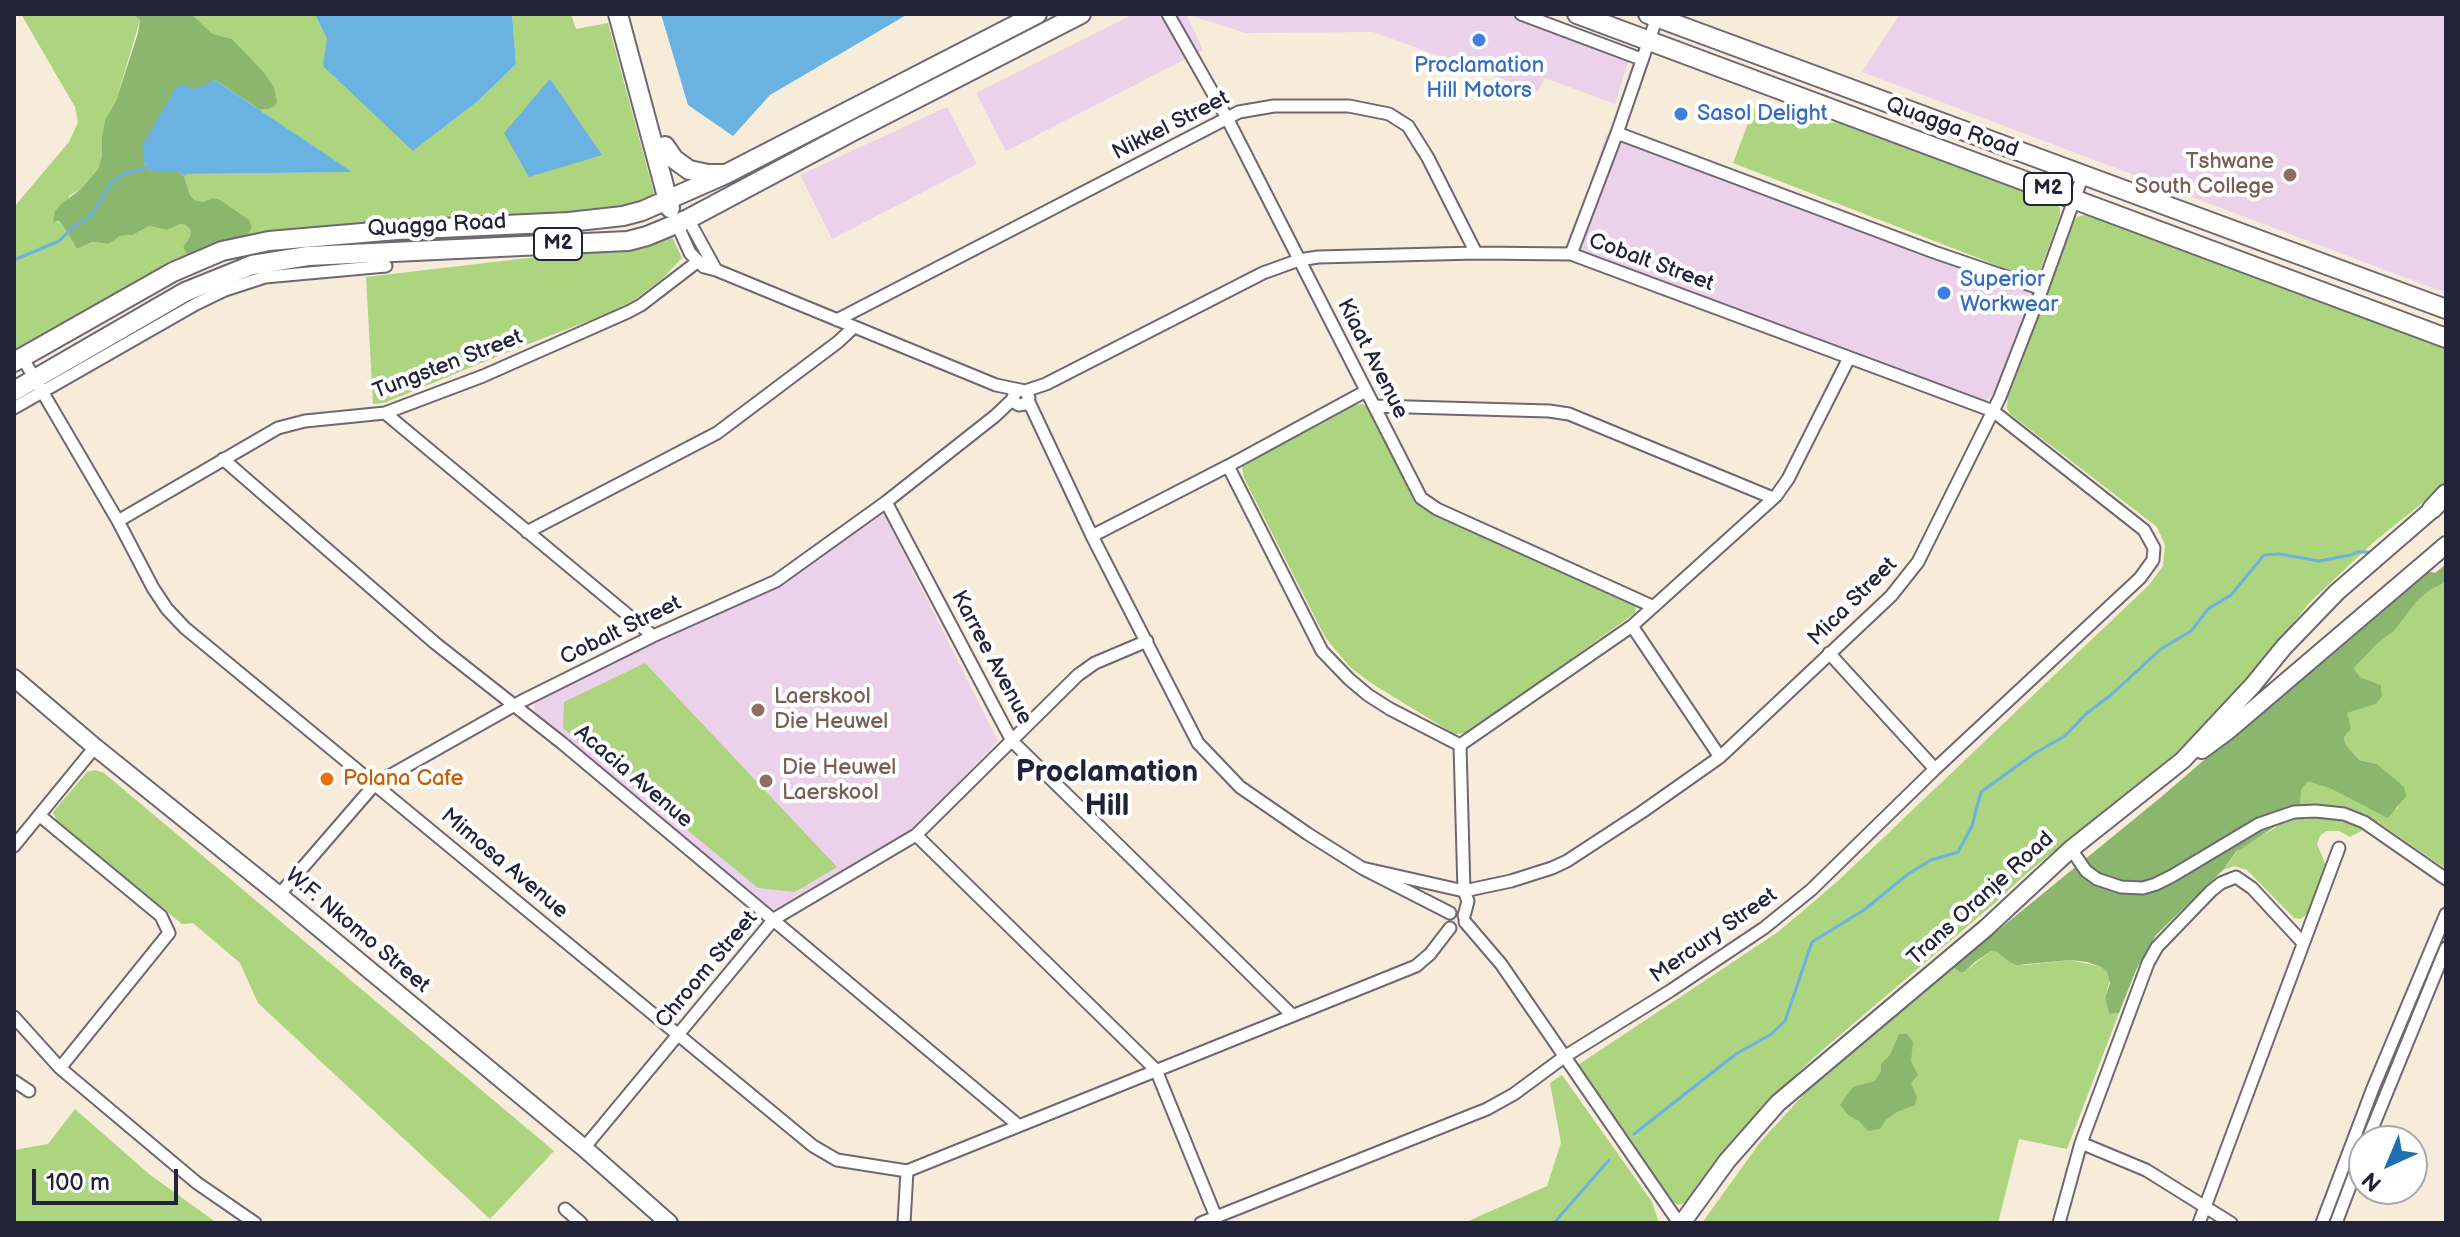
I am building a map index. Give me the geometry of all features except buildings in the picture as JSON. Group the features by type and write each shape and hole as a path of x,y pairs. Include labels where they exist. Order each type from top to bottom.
{"main road":[{"path":"618,14 682,221"},
{"path":"628,14 665,146 673,197"},
{"name":"Quagga Road","path":"18,360 173,272 222,251 269,241 397,230 569,222 642,211 726,174 1037,14"},
{"name":"Quagga Road","path":"14,391 38,385 185,292 233,271 268,261 628,241 682,221 1081,14"},
{"name":"Quagga Road","path":"1577,14 1646,50 2073,199 2446,338"},
{"name":"Quagga Road","path":"1653,16 2446,309"},
{"path":"665,146 674,159 689,170 726,174"},
{"name":"Trans Oranje Road","path":"1680,1223 1727,1161 1778,1103 1986,928 2071,849 2183,760 2337,592 2441,500"},
{"name":"Trans Oranje Road","path":"2183,760 2209,746 2446,545"},
{"name":"W.F. Nkomo Street","path":"14,678 584,1148 669,1223"},
{"name":"Trans Oranje Road","path":"1694,1223 1749,1148 1811,1074"}],"street":[{"name":"Kiaat Avenue","path":"1168,14 1227,118 1421,498 1428,504 1652,606"},
{"path":"1521,14 1646,50"},
{"path":"1571,254 1646,50 1653,16"},
{"name":"Nikkel Street","path":"837,320 1227,118 1245,110 1274,106 1369,109 1396,118 1411,128 1476,253"},
{"path":"1617,133 1934,252 2042,289"},
{"name":"Mica Street","path":"1466,897 1567,861 1720,757 1891,596 1918,562 1993,411 2012,369 2083,175"},
{"path":"682,221 697,262 704,267 996,385 1021,398 1037,421 1198,743 1231,778 1308,834 1362,868 1430,904 1478,936 1501,964 1680,1223"},
{"path":"682,221 716,270"},
{"name":"Cobalt Street","path":"279,895 375,784 515,705 653,636 776,581 886,502 1021,398 1263,273 1299,260 1476,253 1571,254 1993,411 2144,530 2154,548"},
{"name":"Tungsten Street","path":"118,521 289,424 385,413 483,376 616,319 641,305 697,262"},
{"name":"Quagga Road","path":"14,408 38,385 225,290 265,277 386,266"},
{"path":"527,532 717,433 854,327"},
{"path":"1460,745 1632,626 1773,498 1788,479 1849,358"},
{"name":"Mimosa Avenue","path":"18,360 38,385 118,521 153,588 185,628 825,1155 852,1163 907,1171"},
{"path":"1092,536 1366,391"},
{"path":"1374,406 1569,414 1773,498"},
{"path":"385,413 653,636"},
{"name":"Acacia Avenue","path":"223,459 435,643 515,705 774,919 1018,1125"},
{"path":"1228,466 1327,657 1368,695 1460,745"},
{"name":"Karree Avenue","path":"886,502 1012,741 1292,1015"},
{"name":"Mercury Street","path":"1201,1223 1487,1109 1774,920 1811,890 1935,769 2140,578 2153,560 2154,548"},
{"path":"1632,626 1720,757"},
{"name":"Chroom Street","path":"584,1148 774,919 916,835 1085,669 1147,641"},
{"path":"1829,653 1935,769"},
{"path":"904,1223 907,1171 1416,966 1430,954 1456,920 1466,897 1460,745"},
{"path":"14,846 95,747"},
{"path":"2071,849 2086,871 2097,879 2121,887 2143,888 2172,876 2259,824 2294,812 2316,811 2344,814 2373,826 2446,879"},
{"path":"39,815 161,916 169,933 60,1068"},
{"path":"916,835 1156,1070 1216,1217"},
{"path":"2199,1223 2339,848"},
{"path":"1362,868 1466,897"},
{"path":"2059,1223 2081,1143 2152,954 2170,932 2211,891 2233,877 2240,878 2252,888 2303,943"},
{"path":"2322,1223 2373,1088 2446,914"},
{"path":"2374,1125 2446,948"},
{"path":"14,1017 60,1068 197,1183 255,1223"},
{"path":"14,1081 29,1091"},
{"path":"2081,1143 2146,1170 2231,1223"},
{"path":"2336,1223 2348,1191"},
{"path":"565,1209 581,1223"}],"shaded area":[{"path":"1134,14 1186,14 1203,50 1006,151 976,93"},
{"path":"1186,14 1516,14 1630,57 1615,104 1545,78 1538,92 1373,32 1245,33"},
{"name":"Tshwane South College","path":"1900,14 2446,14 2446,293 1862,72"},
{"path":"947,107 977,164 832,239 800,175"},
{"path":"1606,135 2033,293 1996,392 1974,409 1567,259"},
{"name":"Laerskool Die Heuwel","path":"880,506 998,741 915,828 771,911 535,714 534,706 537,700 772,587"}],"green space":[{"path":"21,14 133,14 140,20 116,101 105,120 98,169 80,190 70,195 55,221 62,224 77,249 92,242 109,244 120,236 133,235 149,226 167,230 181,224 191,231 183,247 187,255 14,352 14,207 69,142 78,122 75,107"},
{"path":"133,14 191,14 213,34 232,39 274,87 275,106 260,110 215,80 144,163 151,171 178,171 184,176 190,195 195,200 220,200 249,220 252,227 248,235 187,255 183,247 191,231 186,225 167,230 149,226 133,235 120,236 109,244 92,242 77,249 62,224 53,222 55,211 80,190 98,169 105,120 116,101 138,33 140,20"},
{"path":"191,14 315,14 327,39 413,151 478,101 516,64 512,14 571,14 576,29 608,23 654,193 643,202 610,210 294,228 248,235 252,227 213,198 202,202 195,200 190,195 184,176 351,172 260,110 268,109 274,87 263,71 232,39 213,34"},
{"path":"1754,108 1818,124 1839,122 2055,203 2060,208 2060,215 2039,274 2033,277 2022,275 1733,163"},
{"path":"2088,214 2446,347 2446,484 2375,541 2310,602 2238,693 2211,721 2026,874 1812,1059 1769,1102 1689,1202 1678,1205 1672,1201 1578,1065 1778,932 1839,880 2149,585 2163,566 2165,545 2157,527 2010,414 2007,408 2008,397 2072,225 2077,217"},
{"path":"670,232 682,258 663,278 634,300 612,312 384,403 373,404 366,277 639,245"},
{"path":"1362,404 1373,412 1412,494 1424,507 1443,519 1631,602 1636,607 1635,613 1468,733 1454,734 1350,667 1325,637 1244,478 1244,462 1349,406"},
{"path":"2446,564 2446,582 2417,601 2394,631 2354,668 2360,677 2381,685 2382,696 2376,704 2347,713 2351,729 2344,737 2345,743 2360,760 2377,764 2404,787 2406,796 2388,818 2332,789 2308,781 2301,790 2300,804 2285,820 2236,852 2223,870 2156,935 2136,970 2119,1013 2109,1014 2105,998 2110,983 2107,972 2087,962 2071,960 2017,965 1998,952 1991,951 1964,972 1953,967 2160,798 2424,570 2435,573"},
{"path":"2446,582 2446,869 2378,822 2350,837 2339,831 2326,831 2317,844 2326,871 2308,914 2300,919 2294,918 2247,870 2234,866 2223,870 2246,844 2275,828 2308,780 2397,809 2401,801 2390,776 2377,764 2361,760 2345,743 2344,737 2351,729 2346,713 2375,704 2382,695 2381,685 2360,677 2354,668 2394,631 2417,601"},
{"path":"645,663 837,867 795,892 758,888 563,728 564,702"},
{"path":"95,770 104,773 554,1151 490,1219 258,1003 240,963 193,923 182,924 56,820 53,812 87,772"},
{"path":"1991,951 1998,951 2009,962 2025,965 2071,960 2101,967 2110,979 2105,998 2109,1014 2119,1013 2067,1149 2019,1139 1998,1223 1702,1223 1761,1141 1818,1079 1953,967 1964,972"},
{"path":"1899,1034 1907,1034 1913,1042 1911,1061 1918,1075 1911,1083 1917,1097 1915,1105 1897,1112 1880,1129 1868,1131 1840,1105 1853,1087 1875,1081"},
{"path":"1562,1075 1652,1202 1659,1223 1464,1223 1547,1186 1561,1143 1550,1083"},
{"path":"75,1109 149,1174 217,1223 14,1223 14,1150 48,1144"}],"water":[{"path":"315,14 512,14 516,64 478,101 413,151 323,66 327,39"},
{"path":"661,14 908,14 770,95 733,136 688,105"},
{"path":"550,79 602,155 529,177 504,133"},
{"path":"215,80 352,172 184,176 178,171 151,171 144,163 142,146 175,89 183,84 194,89"}],"waterway":[{"path":"14,260 59,241 92,215 112,181 126,173 148,168"},
{"path":"1634,1134 1736,1054 1770,1035 1785,1021 1812,942 1864,910 1908,874 1931,860 1958,852 1972,826 1981,792 2035,753 2065,736 2161,649 2191,631 2208,609 2231,595 2264,555 2280,554 2319,561 2369,552"},
{"path":"1554,1223 1609,1160"}],"place":[{"name":"Proclamation Hill Motors","path":"1479,40"},
{"name":"Sasol Delight","path":"1681,114"},
{"name":"Tshwane South College","path":"2290,175"},
{"name":"Superior Workwear","path":"1944,293"},
{"name":"Laerskool Die Heuwel","path":"758,710"},
{"name":"Polana Cafe","path":"327,779"},
{"name":"Die Heuwel Laerskool","path":"766,781"}],"district":[{"name":"Proclamation Hill","path":"1107,790"}]}
